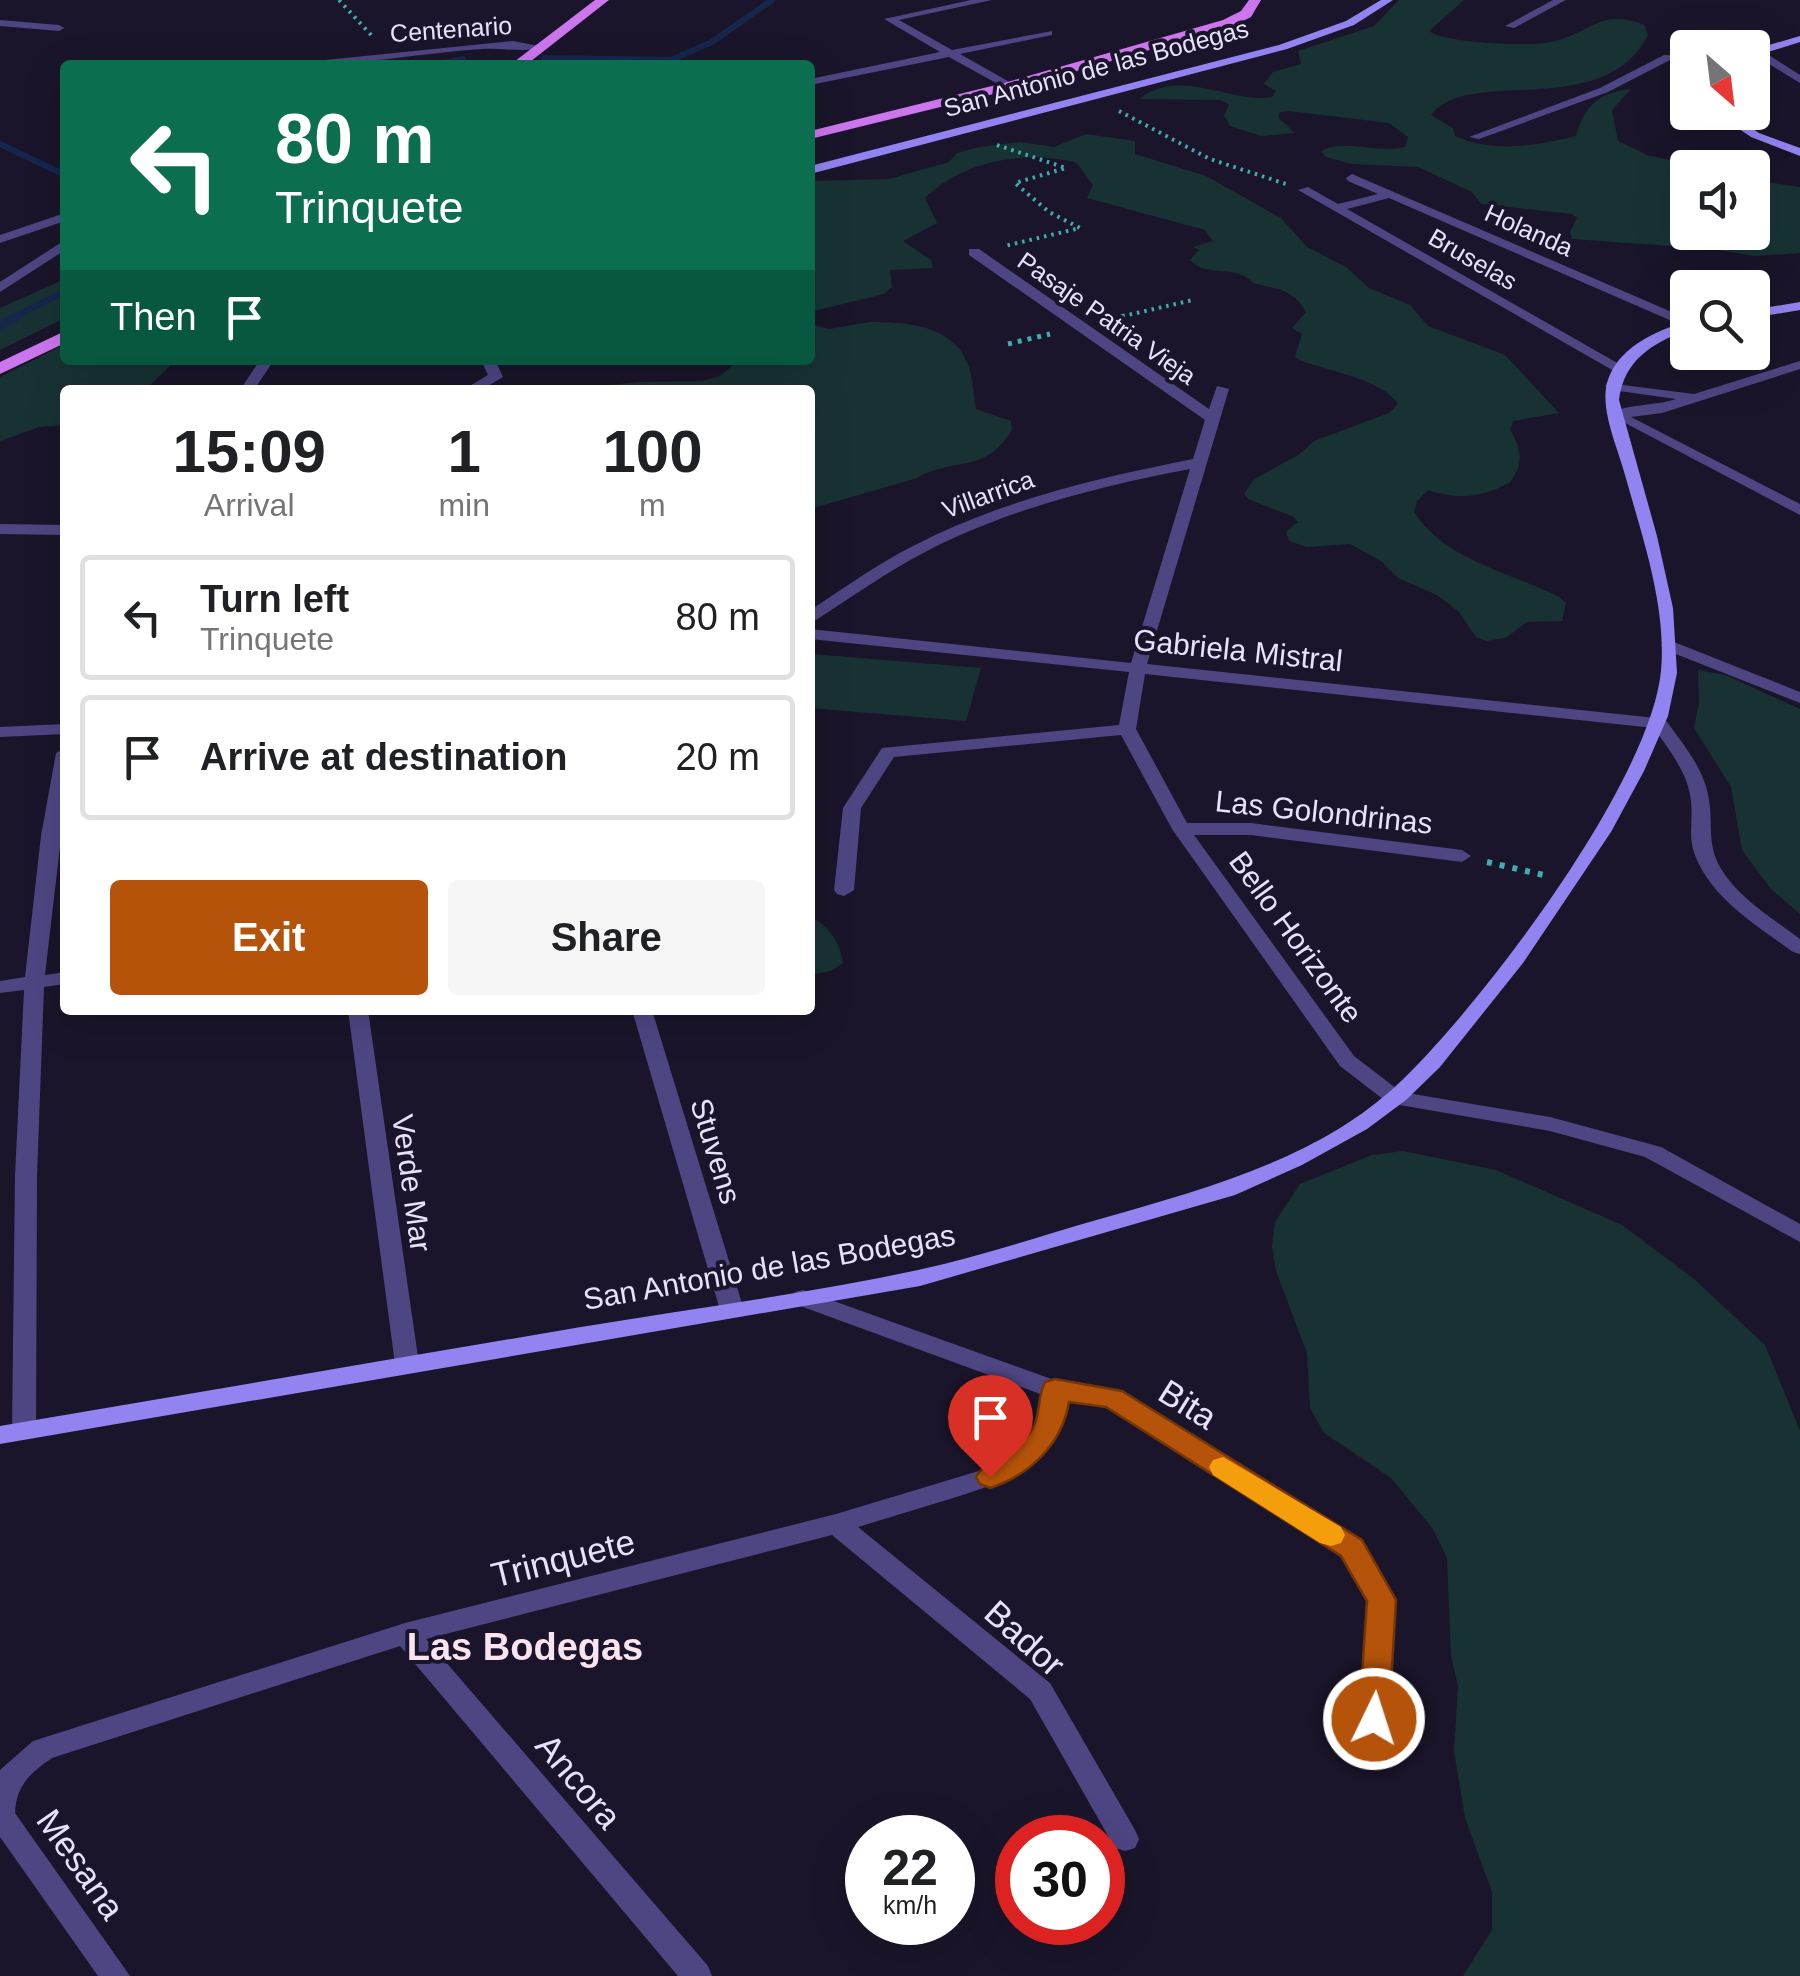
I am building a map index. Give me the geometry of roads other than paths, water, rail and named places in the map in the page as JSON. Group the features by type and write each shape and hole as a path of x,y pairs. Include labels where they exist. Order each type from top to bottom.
{"main road":[{"path":"523,60 603,0"},
{"path":"815,135 1009,86 1228,23 1252,10 1255,0"},
{"path":"0,368 60,338"}],"street":[{"path":"987,0 888,19 1009,86"},
{"name":"San Antonio de las Bodegas","path":"815,169 1308,40 1350,23 1388,0"},
{"path":"1510,26 1561,0"},
{"path":"0,23 59,28"},
{"path":"815,81 1048,33"},
{"path":"1770,48 1800,39"},
{"name":"Centenario","path":"349,60 513,44 539,48"},
{"path":"1475,137 1604,90 1670,57"},
{"path":"1770,62 1800,80"},
{"path":"1747,130 1800,152"},
{"name":"Holanda","path":"1352,178 1670,317"},
{"name":"Bruselas","path":"1304,190 1619,368"},
{"path":"1337,208 1391,194"},
{"path":"0,239 60,219"},
{"path":"0,288 60,247"},
{"name":"Pasaje Patria Vieja","path":"974,252 1213,419"},
{"path":"1770,311 1800,306"},
{"path":"1619,368 1641,346 1670,333"},
{"path":"480,385 496,377 490,365"},
{"path":"1615,414 1657,410 1800,366"},
{"name":"San Antonio de las Bodegas","path":"12,1432 920,1278 1192,1202 1320,1148 1396,1098 1451,1046 1570,881 1659,723 1666,702 1669,645 1664,602 1615,414 1612,386 1619,368"},
{"path":"1777,373 1800,384"},
{"path":"1612,386 1694,398"},
{"path":"844,890 852,808 888,752 1126,730 1138,667 1222,389"},
{"path":"1615,414 1800,510"},
{"name":"Villarrica","path":"815,614 919,548 956,531 1076,490 1202,462"},
{"path":"0,530 60,530"},
{"name":"Gabriela Mistral","path":"815,635 1659,723"},
{"path":"1669,645 1796,692"},
{"path":"1659,723 1693,775 1702,814 1699,834 1711,867 1742,904 1800,948"},
{"path":"0,732 60,729"},
{"name":"Bello Horizonte","path":"1126,730 1181,829 1347,1061 1396,1098 1550,1124 1652,1152 1800,1234"},
{"path":"12,1432 26,1223 34,982 60,778"},
{"name":"Las Golondrinas","path":"1181,829 1251,830 1462,856"},
{"path":"0,987 60,979"},
{"name":"Verde Mar","path":"359,1015 407,1364"},
{"name":"Stuvens","path":"644,1015 732,1310"},
{"name":"Bita","path":"803,1298 1055,1390 1112,1398 1351,1548 1382,1600 1374,1719"},
{"name":"Trinquete","path":"43,1749 405,1634 836,1524 1012,1467 1043,1438 1055,1406 1055,1390"},
{"name":"Bador","path":"836,1524 1040,1691 1111,1815"},
{"name":"Ancora","path":"405,1634 696,1976"},
{"name":"Mesana","path":"43,1749 10,1775 1,1794 2,1816 114,1976"}],"waterway":[{"path":"544,58 671,60 712,42 772,0"},
{"path":"458,60 463,59"},
{"path":"0,144 60,173"},
{"path":"13,318 60,294"},
{"path":"0,325 18,316"}],"district":[{"name":"Las Bodegas","path":"525,1647"}]}
